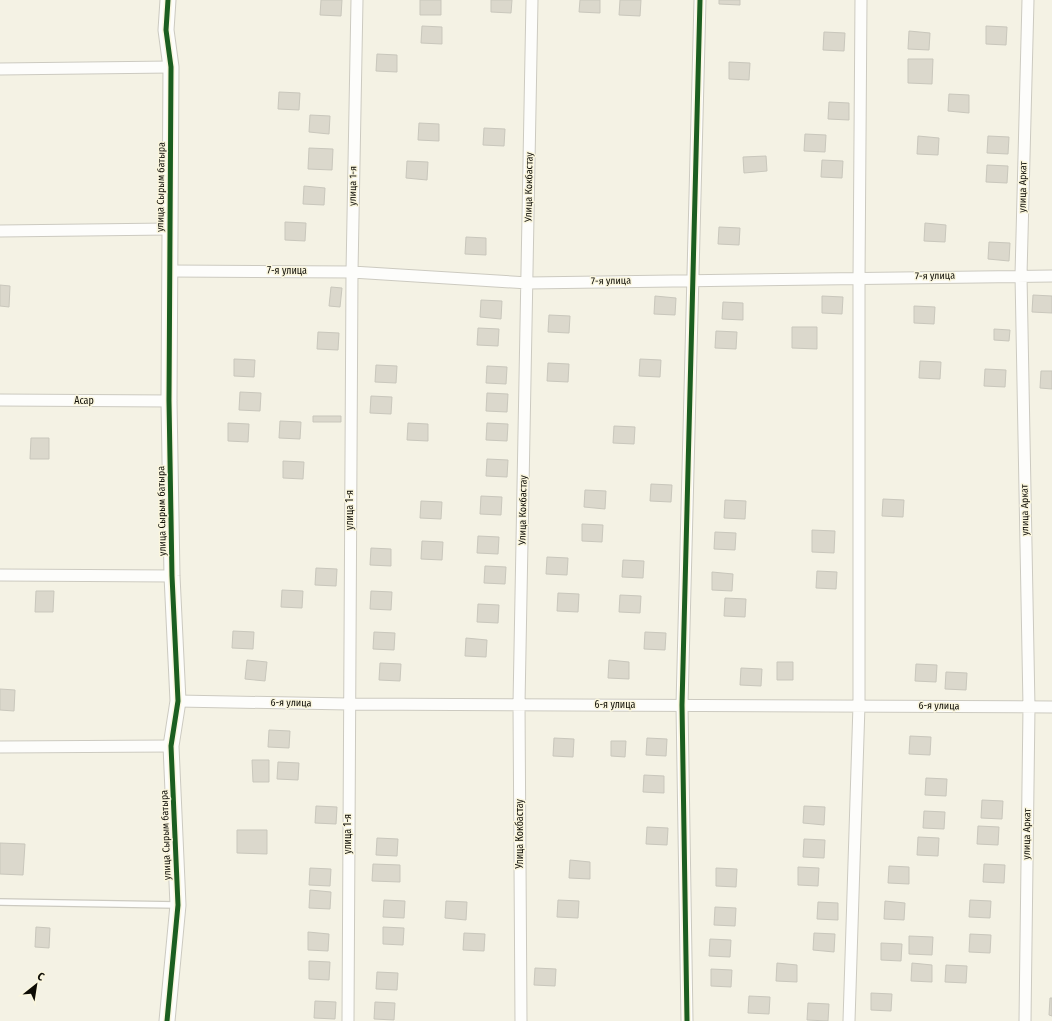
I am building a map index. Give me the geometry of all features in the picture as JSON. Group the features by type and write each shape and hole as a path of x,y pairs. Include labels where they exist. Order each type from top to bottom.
{"street":[{"name":"улица Сырым батыра","path":"167,1021 178,905 171,746 178,701 172,576 169,401 171,67 166,30 168,0"},
{"name":"улица 1-я","path":"348,1021 348,704 352,272 357,0"},
{"name":"Улица Кокбастау","path":"520,1021 519,704 528,283 532,0"},
{"path":"687,1021 682,705 700,0"},
{"path":"849,1021 859,705 859,278 861,0"},
{"name":"улица Аркат","path":"1025,1021 1028,707 1021,275 1028,0"},
{"path":"0,69 171,67"},
{"path":"0,231 169,229"},
{"name":"7-я улица","path":"170,271 352,272 528,283 1021,275 1052,276"},
{"name":"Асар","path":"0,400 169,401"},
{"path":"0,575 172,576"},
{"name":"6-я улица","path":"178,701 348,704 1052,707"},
{"path":"0,746 171,746"}],"lane":[{"path":"0,902 178,905"}],"building":[{"path":"321,0 342,0 341,16 320,15"},
{"path":"420,0 441,0 441,15 420,15"},
{"path":"491,0 512,0 511,13 491,12"},
{"path":"580,0 600,0 600,13 579,12"},
{"path":"620,0 641,0 640,16 619,15"},
{"path":"719,0 740,0 740,5 719,4"},
{"path":"422,26 442,27 442,44 421,43"},
{"path":"986,26 1007,27 1006,45 986,44"},
{"path":"909,31 930,33 929,50 908,49"},
{"path":"824,32 845,33 844,51 823,50"},
{"path":"377,54 397,55 397,72 376,71"},
{"path":"908,59 933,59 932,84 908,83"},
{"path":"729,62 750,63 749,80 729,79"},
{"path":"279,92 300,93 299,110 278,109"},
{"path":"949,94 969,95 969,113 948,111"},
{"path":"829,102 849,103 849,120 828,119"},
{"path":"310,115 330,116 329,134 309,132"},
{"path":"419,123 439,124 439,141 418,140"},
{"path":"484,128 505,129 504,146 483,145"},
{"path":"805,134 826,135 825,152 804,151"},
{"path":"918,136 939,138 938,155 917,154"},
{"path":"988,136 1009,137 1008,154 987,153"},
{"path":"309,148 333,149 332,170 308,169"},
{"path":"766,156 767,171 744,173 743,157"},
{"path":"822,160 843,161 842,178 821,177"},
{"path":"407,161 428,162 427,180 406,178"},
{"path":"987,165 1008,166 1007,183 986,182"},
{"path":"304,186 325,188 324,205 303,204"},
{"path":"285,222 306,223 305,241 285,240"},
{"path":"925,223 946,225 945,242 924,241"},
{"path":"719,227 740,228 739,245 718,244"},
{"path":"466,237 486,238 486,255 465,254"},
{"path":"989,242 1010,243 1009,261 988,259"},
{"path":"0,285 10,286 9,307 0,306"},
{"path":"331,287 342,288 340,307 329,306"},
{"path":"1033,295 1052,296 1052,313 1032,312"},
{"path":"655,296 676,298 675,315 654,314"},
{"path":"822,296 843,297 842,314 822,313"},
{"path":"481,300 502,301 501,319 480,317"},
{"path":"723,302 743,303 743,320 722,319"},
{"path":"914,306 935,307 934,324 914,323"},
{"path":"549,315 570,316 569,333 548,332"},
{"path":"792,327 817,327 817,349 792,348"},
{"path":"478,328 499,329 498,346 477,345"},
{"path":"994,329 1010,330 1009,341 994,340"},
{"path":"716,331 737,332 736,349 715,348"},
{"path":"318,332 339,333 338,350 317,349"},
{"path":"234,359 255,360 254,377 234,376"},
{"path":"640,359 661,360 660,377 639,376"},
{"path":"920,361 941,362 940,379 919,378"},
{"path":"548,363 569,364 568,382 547,381"},
{"path":"376,365 397,366 396,383 375,382"},
{"path":"487,366 507,367 506,384 486,383"},
{"path":"985,369 1006,370 1005,387 984,386"},
{"path":"1041,371 1052,371 1052,389 1040,388"},
{"path":"240,392 261,393 260,411 239,410"},
{"path":"487,393 508,394 507,412 486,411"},
{"path":"371,396 392,397 391,414 370,413"},
{"path":"313,416 341,416 341,422 313,422"},
{"path":"280,421 301,422 300,439 279,438"},
{"path":"228,423 249,424 248,442 228,441"},
{"path":"408,423 428,424 428,441 407,440"},
{"path":"487,423 508,424 507,441 486,440"},
{"path":"614,426 635,427 634,444 613,443"},
{"path":"31,438 49,438 49,459 30,459"},
{"path":"487,459 508,460 507,477 486,476"},
{"path":"283,461 304,462 303,479 283,478"},
{"path":"651,484 672,485 671,502 650,501"},
{"path":"585,490 606,491 605,509 584,507"},
{"path":"481,496 502,497 501,515 480,514"},
{"path":"883,499 904,500 903,517 882,516"},
{"path":"725,500 746,501 745,519 724,518"},
{"path":"421,501 442,502 441,519 420,518"},
{"path":"582,524 603,525 602,542 582,541"},
{"path":"812,530 835,531 834,553 812,552"},
{"path":"715,532 736,533 735,550 714,549"},
{"path":"478,536 499,537 498,554 477,553"},
{"path":"422,541 443,542 442,560 421,559"},
{"path":"371,548 391,549 391,566 370,565"},
{"path":"547,557 568,558 567,575 546,574"},
{"path":"623,560 644,561 643,578 622,577"},
{"path":"485,566 506,567 505,584 484,583"},
{"path":"316,568 337,569 336,586 315,585"},
{"path":"817,571 837,572 836,589 816,588"},
{"path":"712,572 733,574 732,591 712,590"},
{"path":"282,590 303,591 302,608 281,607"},
{"path":"36,591 54,591 53,612 35,612"},
{"path":"371,591 392,592 391,610 370,609"},
{"path":"558,593 579,594 578,612 557,611"},
{"path":"620,595 641,596 640,613 619,612"},
{"path":"725,598 746,599 745,617 724,616"},
{"path":"478,604 499,605 498,623 477,622"},
{"path":"233,631 254,632 253,649 232,648"},
{"path":"374,632 395,633 394,650 373,649"},
{"path":"645,632 666,633 665,650 644,649"},
{"path":"466,638 487,640 486,657 465,656"},
{"path":"247,660 267,662 265,681 245,679"},
{"path":"609,660 629,662 629,679 608,678"},
{"path":"777,662 793,662 793,680 777,680"},
{"path":"380,663 401,664 400,681 379,680"},
{"path":"916,664 937,665 936,682 915,681"},
{"path":"741,668 762,669 761,686 740,685"},
{"path":"946,672 967,673 966,690 945,689"},
{"path":"0,689 15,690 14,711 0,710"},
{"path":"269,730 290,731 289,748 268,747"},
{"path":"910,736 931,737 930,755 909,754"},
{"path":"554,738 574,739 573,757 553,756"},
{"path":"647,738 667,739 666,756 646,755"},
{"path":"611,741 626,741 625,757 611,756"},
{"path":"252,760 269,760 269,782 253,782"},
{"path":"278,762 299,763 298,780 277,779"},
{"path":"644,775 664,776 664,793 643,792"},
{"path":"926,778 947,779 946,796 925,795"},
{"path":"982,800 1003,801 1002,819 981,818"},
{"path":"316,806 337,807 336,824 315,823"},
{"path":"804,806 825,807 824,825 803,823"},
{"path":"924,811 945,812 944,829 923,828"},
{"path":"978,826 999,827 998,845 977,844"},
{"path":"647,827 668,828 667,845 646,844"},
{"path":"237,830 267,830 267,854 237,853"},
{"path":"918,837 939,838 938,856 917,855"},
{"path":"377,838 398,839 397,856 376,855"},
{"path":"804,839 825,840 824,858 803,857"},
{"path":"0,843 25,844 23,875 0,874"},
{"path":"570,860 590,862 590,879 569,878"},
{"path":"373,864 400,865 400,882 372,881"},
{"path":"984,864 1005,865 1004,883 983,882"},
{"path":"889,866 909,867 909,884 888,883"},
{"path":"798,867 819,868 818,886 798,885"},
{"path":"310,868 331,869 330,886 309,885"},
{"path":"716,868 737,869 736,887 716,886"},
{"path":"310,890 331,892 330,909 309,908"},
{"path":"384,900 405,901 404,918 383,917"},
{"path":"558,900 579,901 578,918 557,917"},
{"path":"970,900 991,901 990,918 969,917"},
{"path":"446,901 467,902 466,920 445,918"},
{"path":"885,901 905,903 904,920 884,919"},
{"path":"818,902 838,903 838,920 817,919"},
{"path":"715,907 736,908 735,926 714,925"},
{"path":"36,927 50,928 49,948 35,947"},
{"path":"383,927 404,928 403,945 383,944"},
{"path":"308,932 329,934 328,951 308,950"},
{"path":"464,933 485,934 484,951 463,950"},
{"path":"814,933 835,934 834,952 813,950"},
{"path":"970,934 991,935 990,953 969,952"},
{"path":"909,936 933,937 932,955 909,954"},
{"path":"710,939 731,940 730,957 709,956"},
{"path":"881,943 902,944 901,961 881,960"},
{"path":"309,961 330,962 329,980 309,979"},
{"path":"777,963 797,965 797,982 776,981"},
{"path":"912,963 932,965 932,982 911,981"},
{"path":"946,965 967,966 966,983 945,982"},
{"path":"535,968 556,969 555,986 534,985"},
{"path":"711,969 732,970 731,987 711,986"},
{"path":"377,972 398,973 397,990 376,989"},
{"path":"871,993 892,994 891,1011 871,1010"},
{"path":"749,996 770,997 769,1014 748,1013"},
{"path":"1050,998 1052,998 1052,1016 1049,1015"},
{"path":"315,1001 336,1002 335,1019 314,1018"},
{"path":"375,1002 395,1003 394,1020 374,1019"},
{"path":"808,1003 829,1004 828,1021 807,1020"}],"cycle path":[{"path":"167,1021 178,905 171,746 178,701 172,576 169,401 171,67 166,30 168,0"},
{"path":"687,1021 682,705 700,0"}]}
